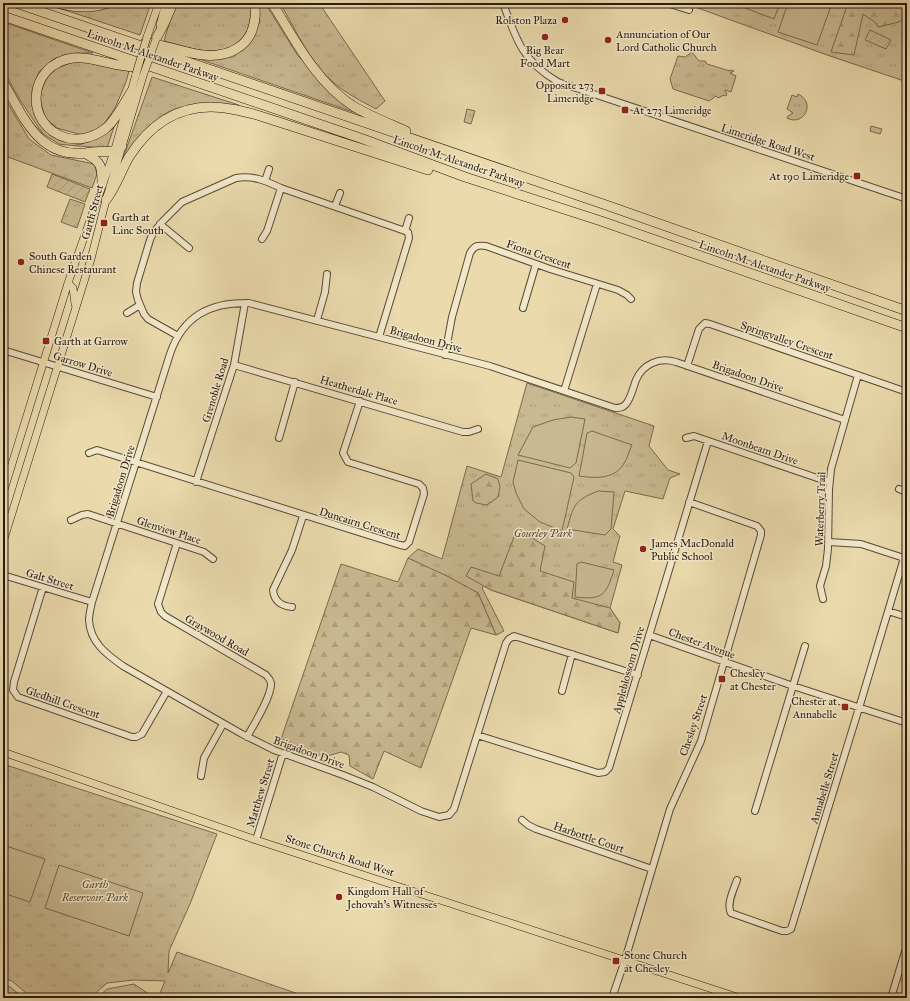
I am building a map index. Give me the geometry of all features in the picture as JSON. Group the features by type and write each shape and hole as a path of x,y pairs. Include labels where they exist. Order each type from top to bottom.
{"highway":[{"name":"Lincoln M. Alexander Parkway","path":"16,3 425,143 907,311"},
{"path":"56,3 68,6 85,7 100,6 108,3"},
{"path":"152,38 173,3"},
{"path":"131,43 149,44 202,55 217,55 232,52 243,45 250,36 255,23 256,10 254,3"},
{"path":"272,3 305,57 333,90 352,105 372,116 420,137 425,143"},
{"name":"Lincoln M. Alexander Parkway","path":"3,16 160,71 363,139 465,177 601,221 907,328"},
{"path":"131,92 114,119 105,129 84,139 73,139 61,136 51,131 42,119 36,100 37,86 43,74 62,60 75,58 91,59 110,64 160,71"},
{"path":"3,82 36,136 51,148 61,152 86,154 94,152 105,153 118,149"},
{"path":"106,200 112,192 128,159 154,126 179,113 195,108 212,107 231,109 257,115 443,174 465,177"},
{"path":"86,154 93,157 100,164 102,169 102,184"}],"main road":[{"name":"Garth Street","path":"3,492 68,283 102,184 118,149 143,76 159,3"},
{"name":"Garth Street","path":"3,542 91,259 136,74 166,3"},
{"path":"68,283 73,288 75,293 75,311"},
{"name":"Stone Church Road West","path":"3,752 256,840 740,998"}],"street":[{"name":"Limeridge Road West","path":"503,3 521,49 534,65 558,82 907,199"},
{"path":"667,3 689,10"},
{"path":"265,180 269,169"},
{"path":"178,336 148,319 140,305 136,292 137,283 150,240 160,224 182,202 236,178 245,176 265,180 281,188 408,232 409,238 379,337"},
{"path":"262,239 281,188"},
{"path":"335,206 340,193"},
{"path":"405,230 409,218"},
{"path":"3,223 3,230"},
{"path":"160,224 189,248"},
{"name":"Fiona Crescent","path":"446,355 452,317 470,253 474,246 477,245 486,246 622,292 631,299"},
{"path":"522,308 536,264"},
{"path":"317,320 325,292 327,274"},
{"path":"564,391 597,284"},
{"name":"Brigadoon Drive","path":"638,675 514,636 509,639 506,643 454,809 449,815 439,817 411,807 343,775 283,753 246,737 123,666 106,654 93,638 89,619 92,602 170,354 178,336 195,315 227,303 245,302 490,366 613,408 619,408 626,404 638,377 648,366 659,361 666,360 845,420"},
{"name":"Grenoble Road","path":"196,482 234,365 245,302"},
{"path":"128,313 140,305"},
{"name":"Springvalley Crescent","path":"687,366 699,329 705,323 907,392"},
{"name":"Garrow Drive","path":"3,350 157,397"},
{"name":"Heatherdale Place","path":"234,365 463,432 478,429"},
{"name":"Waterberry Trail","path":"823,599 820,586 829,542 829,482 834,458 858,375"},
{"path":"279,438 295,382"},
{"name":"Duncairn Crescent","path":"89,453 97,450 303,516 405,546 409,542 424,494 423,488 419,484 348,462 344,457 343,453 360,401"},
{"name":"Moonbeam Drive","path":"686,438 694,436 829,482"},
{"name":"Appleblossom Drive","path":"477,735 598,773 605,772 610,765 708,441"},
{"path":"899,489 907,492"},
{"name":"Chesley Street","path":"612,998 625,960 670,809 701,740 762,535 757,526 689,502"},
{"name":"Glenview Place","path":"71,520 88,514 204,552 213,559"},
{"path":"292,607 284,606 276,601 273,590 292,550 303,516"},
{"path":"829,542 861,544 905,558"},
{"name":"Graywood Road","path":"177,543 158,604 161,612 165,616 266,675 270,680 271,686 262,709 246,737"},
{"name":"Annabelle Street","path":"737,880 729,904 729,910 731,912 782,931 791,929 905,558"},
{"name":"Galt Street","path":"3,575 92,602"},
{"name":"Gledhill Crescent","path":"44,587 14,682 13,690 18,697 78,719 136,737 142,734 167,691"},
{"path":"888,611 907,617"},
{"name":"Chester Avenue","path":"649,635 794,686 907,723"},
{"path":"755,811 805,646"},
{"path":"562,691 572,654"},
{"path":"201,776 204,758 223,724"},
{"name":"Matthew Street","path":"256,840 283,753"},
{"name":"Harbottle Court","path":"522,820 536,829 652,869"},
{"path":"891,998 907,944"}],"green space":[{"path":"115,3 151,3 140,35 56,7 106,8"},
{"path":"178,3 250,3 250,22 243,37 231,47 212,51 188,48 164,41 173,11"},
{"path":"257,3 265,3 298,56 356,113 199,59 200,57 218,59 233,57 248,45 260,22"},
{"path":"280,3 319,3 385,101 376,109 349,94 325,75 310,56"},
{"path":"684,3 907,3 907,82 830,56"},
{"path":"732,3 780,3 774,19"},
{"path":"788,3 832,3 817,45 778,32"},
{"path":"848,3 907,3 907,14 899,22 878,27 876,23 863,14 854,55 831,52"},
{"path":"3,22 93,53 76,53 54,59 39,72 32,90 34,114 51,135 79,145 100,137 114,127 107,148 59,144 43,134 20,100 3,70"},
{"path":"870,30 891,40 886,49 865,40"},
{"path":"692,52 699,61 705,61 707,64 734,71 730,73 736,76 731,92 725,90 727,93 726,96 724,95 718,98 716,96 709,101 673,89 670,79 678,56 685,57"},
{"path":"75,61 95,63 129,71 115,108 102,127 82,135 57,128 46,119 41,104 40,95 45,81 50,73 55,69"},
{"path":"152,77 239,105 239,107 189,106 168,112 159,118 142,134 122,161"},
{"path":"798,94 804,98 807,103 807,108 803,117 793,120 787,118 793,113 787,109 792,95 797,97"},
{"path":"3,95 29,139 51,155 94,164 97,174 92,188 8,157 3,152"},
{"path":"467,109 475,111 471,124 464,122"},
{"path":"871,126 882,129 880,134 870,131"},
{"path":"52,174 90,189 85,202 47,187"},
{"path":"70,199 85,204 77,228 61,222"},
{"name":"Gourley Park","path":"527,383 654,426 649,446 668,470 680,474 670,478 663,499 625,491 613,529 620,536 613,562 622,565 610,608 620,623 618,633 491,590 484,586 482,588 504,631 496,635 478,593 408,558 418,549 442,559 467,466 501,477"},
{"path":"571,417 585,419 576,463 570,468 518,455 533,427 553,420"},
{"path":"592,431 632,445 627,458 619,470 609,476 579,476 587,433"},
{"path":"518,460 571,473 574,477 562,531 540,522 524,509 516,493 513,482"},
{"path":"486,474 498,479 500,487 498,497 487,505 473,501 471,484"},
{"path":"598,491 614,492 611,529 605,535 567,529 571,514 576,504"},
{"path":"514,537 532,538 545,546 540,571 574,582 572,598 610,608 620,623 618,633 491,590 466,576 471,567 499,576"},
{"path":"408,558 447,576 478,593 496,635 471,628 421,768 384,751 373,779 350,766 349,755 341,752 324,757 281,739 341,564 398,582"},
{"path":"581,562 614,570 605,591 597,597 575,597 577,564"},
{"name":"Garth Reservoir Park","path":"3,764 217,834 190,904 169,951 168,973 177,952 310,998 158,998 165,981 134,980 107,983 90,998 32,998 12,981 3,978"},
{"path":"3,845 45,859 30,902 3,893"},
{"path":"59,865 143,893 129,936 45,908"},
{"path":"3,984 10,987 24,998 3,998"},
{"path":"134,984 155,998 97,998 107,989"}],"place":[{"name":"Rolston Plaza","path":"565,20"},
{"name":"Big Bear Food Mart","path":"545,37"},
{"name":"Annunciation of Our Lord Catholic Church","path":"608,40"},
{"name":"Opposite 273 Limeridge","path":"602,91"},
{"name":"At 273 Limeridge","path":"625,110"},
{"name":"At 190 Limeridge","path":"857,176"},
{"name":"Garth at Linc South","path":"104,223"},
{"name":"South Garden Chinese Restaurant","path":"21,262"},
{"name":"Garth at Garrow","path":"46,341"},
{"name":"James MacDonald Public School","path":"643,549"},
{"name":"Chesley at Chester","path":"722,679"},
{"name":"Chester at Annabelle","path":"845,707"},
{"name":"Kingdom Hall of Jehovah's Witnesses","path":"339,897"},
{"name":"Stone Church at Chesley","path":"616,961"}]}
